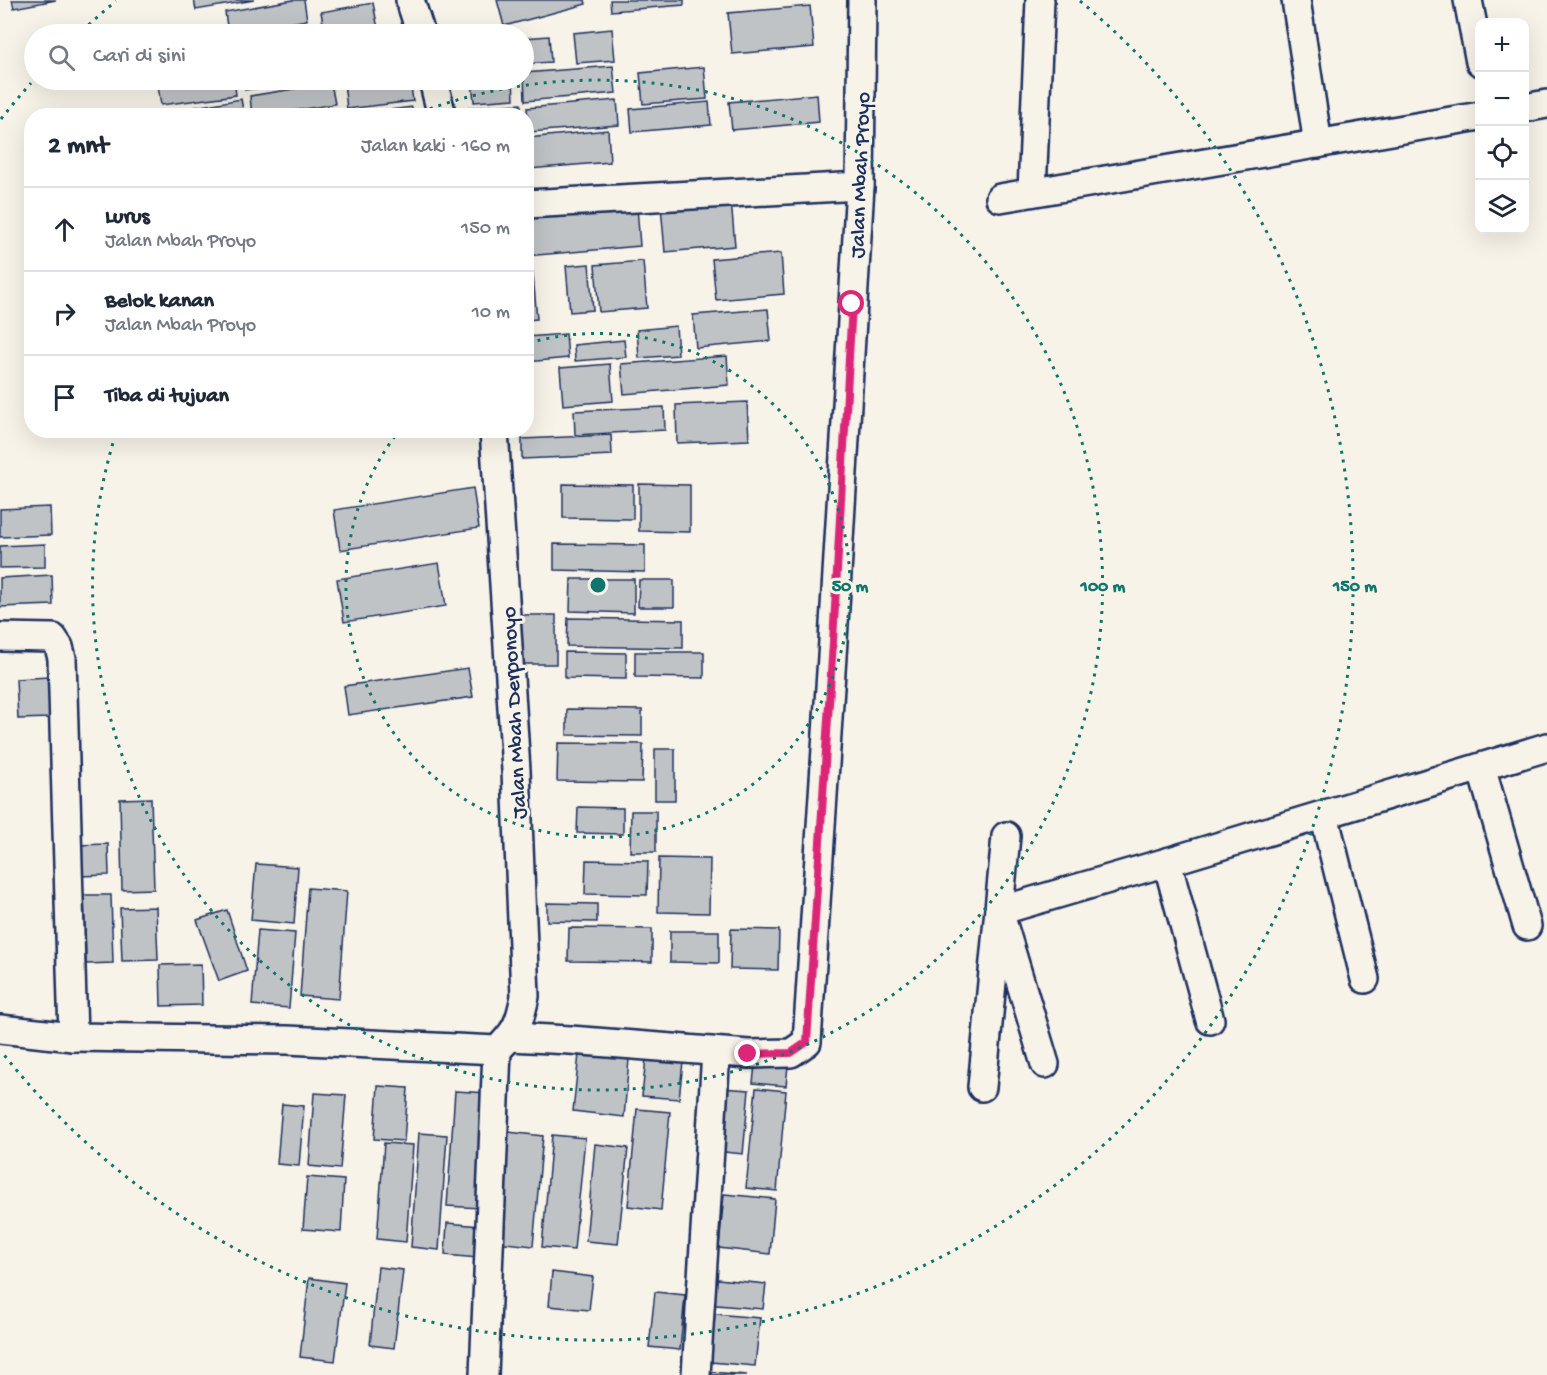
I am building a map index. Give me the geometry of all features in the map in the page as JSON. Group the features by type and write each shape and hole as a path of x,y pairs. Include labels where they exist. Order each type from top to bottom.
{"street":[{"path":"410,0 418,24"},
{"name":"Jalan Mbah Proyo","path":"716,1052 791,1053 807,1042 860,186 862,0"},
{"path":"1032,192 1041,0"},
{"path":"1296,0 1318,144"},
{"path":"1468,0 1475,39"},
{"path":"436,90 440,108"},
{"path":"1529,107 1547,104"},
{"path":"999,198 1475,117"},
{"path":"534,204 860,186"},
{"name":"Jalan Mbah Derponoyo","path":"495,438 516,770 525,996 521,1017 504,1044"},
{"path":"0,637 53,638 62,658 73,1036"},
{"path":"999,912 1547,747"},
{"path":"1481,767 1527,926"},
{"path":"1324,815 1365,978"},
{"path":"982,1088 1006,836"},
{"path":"1167,862 1210,1020"},
{"path":"999,912 1045,1064"},
{"path":"0,1029 73,1036 504,1044 570,1040 716,1052 696,1375"},
{"path":"484,1375 504,1044"}],"building":[{"path":"12,0 56,0 14,8"},
{"path":"194,0 254,0 196,10"},
{"path":"304,0 307,20 284,24 227,24 225,12"},
{"path":"497,0 585,0 586,4 511,24 503,24"},
{"path":"610,0 684,0 684,5 611,11"},
{"path":"373,3 377,24 323,24 321,12"},
{"path":"810,6 814,47 732,54 728,13"},
{"path":"612,29 615,60 576,63 573,33"},
{"path":"549,36 551,62 534,63 534,37"},
{"path":"613,66 616,93 525,101 525,90 534,90 534,72"},
{"path":"704,67 707,99 643,104 640,73"},
{"path":"159,90 235,90 236,95 161,105"},
{"path":"287,90 332,90 335,104 310,108 251,108 250,96"},
{"path":"345,90 411,90 413,101 347,108"},
{"path":"473,90 514,90 514,99 474,102"},
{"path":"817,94 819,122 732,130 729,102"},
{"path":"241,99 243,108 195,108"},
{"path":"617,100 619,125 534,132 534,108 527,108"},
{"path":"709,102 711,125 632,132 630,109"},
{"path":"521,104 521,108 469,108"},
{"path":"608,130 610,162 534,169 534,137"},
{"path":"731,200 735,246 665,252 661,206"},
{"path":"637,207 640,246 534,255 534,216"},
{"path":"781,253 784,294 716,300 712,259"},
{"path":"643,261 647,308 599,312 595,265"},
{"path":"589,264 593,310 570,312 566,266"},
{"path":"534,286 537,319 534,319"},
{"path":"768,309 771,341 696,348 693,315"},
{"path":"676,326 678,355 639,358 637,330"},
{"path":"566,334 568,358 534,361 534,336"},
{"path":"624,340 626,357 575,361 574,345"},
{"path":"727,356 729,385 624,394 621,364"},
{"path":"610,364 613,401 563,405 560,368"},
{"path":"747,402 749,440 677,443 676,405"},
{"path":"664,407 665,430 575,435 574,411"},
{"path":"611,435 612,455 522,459 522,439"},
{"path":"563,484 633,485 633,519 563,518"},
{"path":"639,484 690,485 690,532 639,531"},
{"path":"473,488 479,528 340,550 334,510"},
{"path":"50,507 51,535 0,537 0,509"},
{"path":"45,544 45,567 0,568 0,546"},
{"path":"554,544 645,545 645,572 554,570"},
{"path":"439,563 446,606 344,622 337,579"},
{"path":"52,575 53,605 0,607 0,578"},
{"path":"571,579 634,579 634,613 570,611"},
{"path":"639,580 674,580 674,607 638,607"},
{"path":"514,615 556,615 556,664 514,664"},
{"path":"568,618 683,620 683,648 567,646"},
{"path":"565,652 626,653 626,679 565,678"},
{"path":"635,652 704,652 704,678 635,677"},
{"path":"468,668 473,697 348,715 344,686"},
{"path":"48,677 50,718 18,719 16,679"},
{"path":"567,709 642,710 642,736 567,735"},
{"path":"558,743 643,744 642,782 557,781"},
{"path":"655,749 675,749 675,800 655,800"},
{"path":"151,798 154,889 122,890 120,799"},
{"path":"578,807 623,808 623,834 577,833"},
{"path":"631,811 656,811 656,852 630,852"},
{"path":"108,844 109,875 78,876 77,845"},
{"path":"659,858 710,859 709,913 658,912"},
{"path":"586,860 648,861 647,895 585,894"},
{"path":"256,864 298,867 294,924 251,920"},
{"path":"308,888 347,891 339,999 300,996"},
{"path":"84,895 111,895 113,963 86,964"},
{"path":"547,903 597,904 597,922 547,921"},
{"path":"156,907 158,960 122,961 120,908"},
{"path":"227,910 247,971 219,981 197,920"},
{"path":"569,928 652,929 652,962 568,961"},
{"path":"731,929 779,930 778,970 730,969"},
{"path":"258,930 295,933 289,1008 252,1005"},
{"path":"670,931 719,931 719,963 670,962"},
{"path":"201,964 202,1005 161,1006 160,965"},
{"path":"579,1054 629,1059 624,1117 573,1111"},
{"path":"756,1055 789,1055 786,1086 753,1083"},
{"path":"646,1058 683,1062 679,1099 642,1096"},
{"path":"378,1086 408,1088 404,1141 374,1139"},
{"path":"721,1088 749,1090 743,1154 715,1151"},
{"path":"756,1088 786,1091 777,1191 746,1188"},
{"path":"455,1091 488,1093 480,1208 447,1206"},
{"path":"314,1093 346,1095 340,1169 309,1166"},
{"path":"282,1104 304,1106 299,1166 277,1164"},
{"path":"637,1109 670,1112 661,1210 628,1206"},
{"path":"508,1132 543,1136 533,1246 497,1242"},
{"path":"419,1133 447,1135 439,1250 411,1247"},
{"path":"552,1135 585,1138 574,1250 542,1247"},
{"path":"384,1143 413,1145 406,1242 377,1239"},
{"path":"595,1144 628,1148 618,1244 586,1241"},
{"path":"307,1177 344,1180 341,1232 303,1229"},
{"path":"724,1194 775,1199 770,1254 719,1248"},
{"path":"447,1223 480,1226 478,1258 445,1255"},
{"path":"378,1267 403,1270 394,1348 370,1345"},
{"path":"552,1272 593,1277 589,1310 549,1306"},
{"path":"309,1278 345,1283 335,1361 300,1357"},
{"path":"708,1278 766,1284 763,1309 705,1304"},
{"path":"655,1292 685,1295 680,1350 649,1347"},
{"path":"715,1314 760,1318 755,1366 711,1362"},
{"path":"712,1372 747,1375 712,1375"}],"route":[{"path":"748,1054 791,1053 807,1042 852,304"}]}
